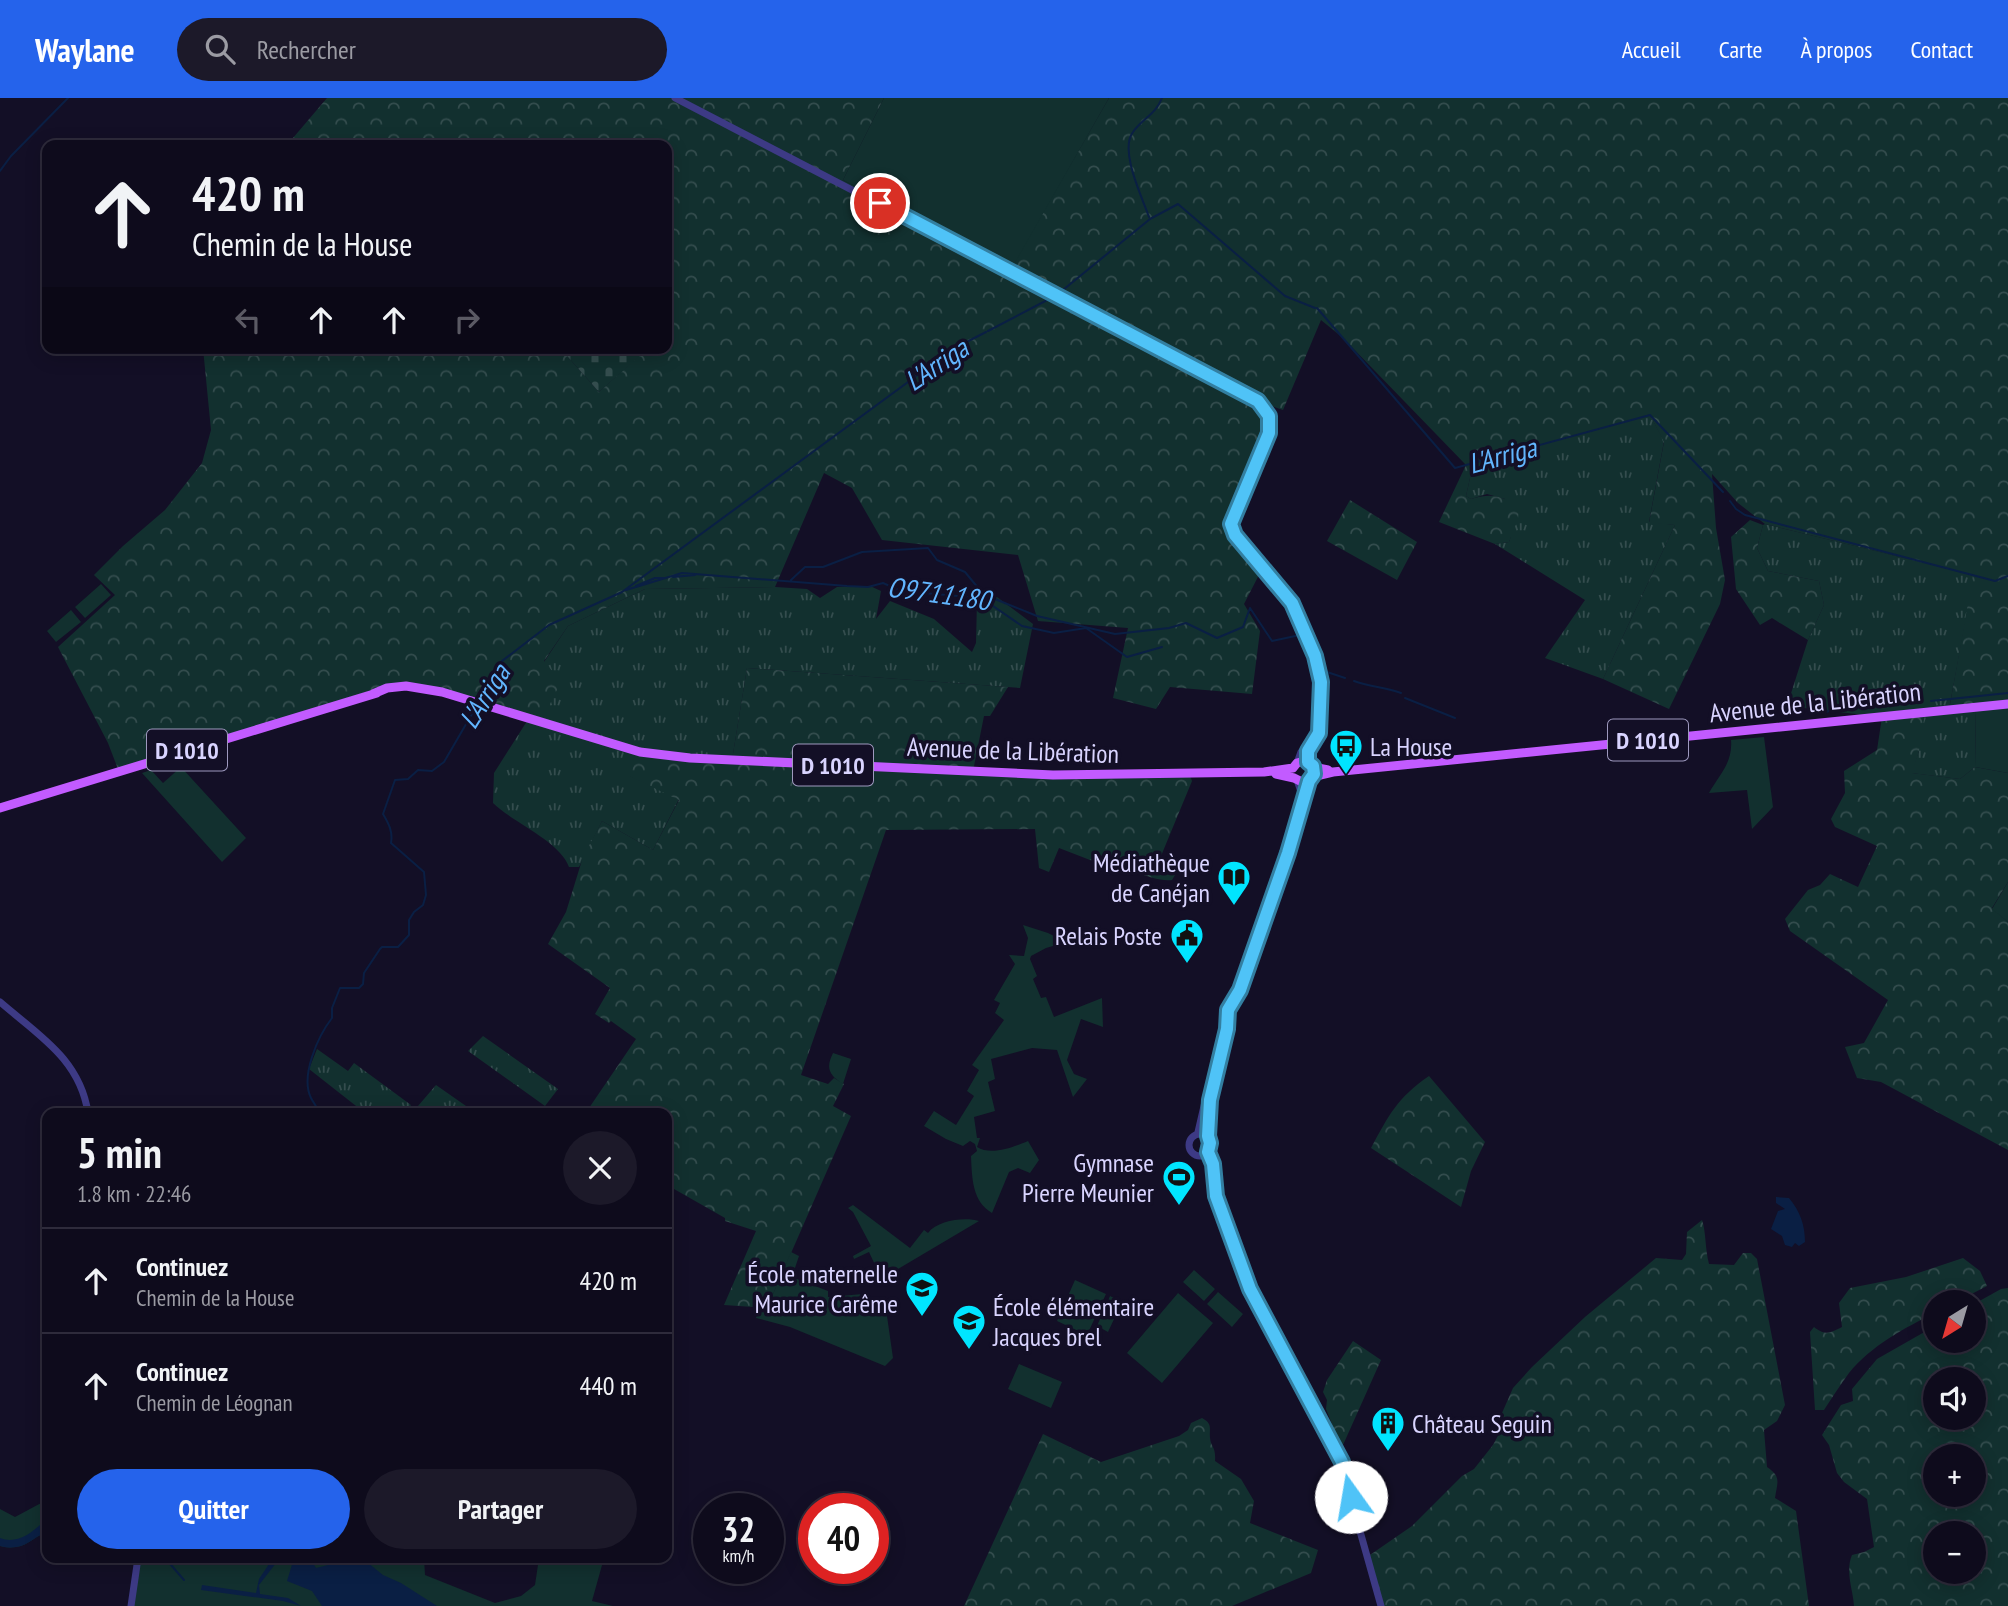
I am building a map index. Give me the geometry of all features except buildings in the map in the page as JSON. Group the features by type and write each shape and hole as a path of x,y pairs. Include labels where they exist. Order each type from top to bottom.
{"main road":[{"name":"Avenue de la Libération","path":"0,808 394,687 424,689 640,751 690,758 1053,775 1295,772 1304,783 1333,772 2008,704"},
{"name":"Avenue de la Libération","path":"1311,764 1333,772"},
{"path":"1295,772 1311,764 1311,779"}],"street":[{"path":"675,98 1258,401 1269,416 1269,433 1231,524 1235,535 1292,603 1315,656 1321,682 1319,733 1308,753 1311,764"},
{"path":"1304,802 1295,772 1301,752 1315,741"},
{"path":"1205,1154 1196,1156 1190,1149 1193,1136 1198,1132 1227,1029 1228,1010 1245,977 1311,779"},
{"path":"0,1002 70,1065 81,1084 87,1108"},
{"path":"1218,1059 1210,1100 1210,1143 1205,1154 1221,1214 1250,1289 1337,1454 1381,1606"},
{"path":"1198,1132 1208,1136"},
{"path":"131,1606 137,1563"}],"green space":[{"path":"327,98 884,98 843,180 1012,266 1109,98 2008,98 2008,704 1949,710 1973,575 1765,524 1738,503 1712,474 1716,528 1725,580 1720,604 1669,709 1603,679 1675,525 1649,523 1664,442 1650,415 1467,465 1472,469 1466,496 1471,499 1496,496 1519,507 1518,519 1509,542 1495,544 1439,522 1466,465 1343,338 1321,320 1283,410 1260,402 1270,425 1232,524 1262,569 1244,604 1260,631 1252,694 1170,687 1156,709 1113,698 1128,628 1038,621 1018,555 882,540 852,488 824,473 775,587 645,589 568,626 544,661 561,682 541,722 449,694 389,685 118,769 108,743 58,647 115,595 94,575 165,510 202,463 211,430 204,354 565,354 599,392 639,354 672,354 672,140 291,140"},
{"path":"884,98 1109,98 1013,266 843,180"},
{"path":"565,354 640,354 641,355 599,392"},
{"path":"1650,415 1664,441 1649,522 1675,525 1603,679 1545,658 1585,600 1495,544 1509,542 1511,536 1505,499 1487,494 1471,499 1466,496 1472,469 1466,465"},
{"path":"1350,500 1417,542 1397,580 1327,541"},
{"path":"1750,520 1763,525 1757,548 1768,571 1819,581 1824,605 1808,640 1772,618 1760,625 1736,589 1731,537"},
{"path":"1765,524 1974,575 1949,709 1976,707 1975,767 1960,779 1911,773 1919,751 1882,717 1787,706 1808,640 1824,605 1819,581 1768,571 1757,548"},
{"path":"101,584 111,595 85,618 75,607"},
{"path":"870,586 881,591 876,619 890,601 934,619 972,652 976,643 977,601 997,597 1033,624 1020,688 747,668 732,760 630,776 679,799 653,850 602,821 579,867 569,867 546,840 493,803 494,773 529,718 544,662 568,626 645,589 775,587 807,589 820,598 837,587"},
{"path":"71,610 81,622 56,642 47,631"},
{"path":"747,668 1008,687 990,716 984,716 973,771 1189,773 1192,781 1161,856 1181,865 1172,880 1147,876 1107,858 1103,865 1059,848 1049,872 1039,868 1035,829 886,830 801,1075 828,1084 834,1078 844,1084 833,1106 851,1116 767,1308 724,1305 756,1231 725,1221 725,1218 672,1188 672,1108 589,1108 636,1039 611,1021 609,1023 595,1014 610,988 548,944 566,912 583,857 602,821 653,850 679,800 629,776 640,752 732,760"},
{"path":"2008,704 2008,773 1975,767 1976,707"},
{"path":"1925,713 1919,751 1912,773 1960,779 1975,767 2008,773 2008,882 1992,908 2008,922 2008,1150 1881,1082 1857,1078 1845,1047 1864,1043 1888,1000 1790,931 1785,919 1808,890 1820,885 1830,874 1858,887 1877,846 1835,827 1831,819 1845,793 1844,771 1877,750 1882,717"},
{"path":"1764,737 1773,807 1752,829 1747,790 1709,793 1728,762 1731,740"},
{"path":"181,767 246,838 222,862 142,773 151,770 163,783"},
{"path":"2008,882 2008,922 1992,909"},
{"path":"1023,925 1062,940 1060,944 1046,948 1030,959 1037,976 1033,979 1041,998 1046,997 1054,1017 1102,998 1103,1027 1081,1019 1067,1060 1074,1074 1087,1079 1073,1097 1057,1050 1032,1048 991,1059 995,1079 988,1082 995,1111 974,1117 977,1138 980,1138 977,1147 996,1151 1028,1141 1039,1160 1030,1173 1018,1168 1009,1172 992,1213 980,1202 974,1188 971,1156 977,1151 975,1144 970,1141 963,1146 924,1126 934,1111 956,1125 974,1096 967,1091 979,1070 972,1065 1004,1020 995,1013 1000,1003 994,1000 1015,964 1009,955 1024,956 1028,938"},
{"path":"483,1036 558,1089 545,1106 468,1051"},
{"path":"317,1049 348,1071 354,1063 411,1105 409,1108 359,1108 309,1069"},
{"path":"833,1053 851,1059 843,1084 830,1070"},
{"path":"1429,1076 1485,1142 1471,1171 1461,1207 1371,1148 1395,1108"},
{"path":"436,1085 469,1108 416,1108"},
{"path":"853,1205 910,1248 924,1230 928,1233 938,1225 952,1221 979,1221 898,1269 882,1285 869,1252 854,1259 853,1256 871,1246 853,1212 848,1208"},
{"path":"1702,1220 1709,1264 1734,1265 1743,1253 1751,1253 1757,1259 1785,1405 1777,1421 1764,1430 1767,1467 1777,1477 1775,1498 1796,1511 1809,1606 1381,1606 1367,1557 1412,1526 1462,1476 1474,1469 1501,1430 1502,1413 1513,1388 1532,1367 1585,1317 1656,1258 1682,1260 1686,1254 1687,1232"},
{"path":"791,1252 799,1256 792,1277 828,1291 828,1297 863,1294 868,1302 878,1302 887,1316 893,1358 885,1366 790,1327 756,1318 759,1307 767,1308"},
{"path":"1963,1258 1980,1271 1987,1286 1979,1290 1923,1290 1923,1319 1900,1331 1867,1354 1849,1373 1824,1410 1815,1410 1810,1332 1814,1327 1828,1333 1842,1327 1839,1303 1850,1288 1906,1277"},
{"path":"1194,1270 1215,1289 1204,1301 1183,1282"},
{"path":"1075,1280 1106,1294 1087,1335 1057,1321"},
{"path":"2008,1288 2008,1606 1854,1606 1849,1574 1852,1555 1874,1547 1867,1499 1844,1482 1837,1473 1829,1445 1822,1435 1841,1405 1853,1401 1852,1389 1877,1359 1923,1333 1923,1353 1986,1353 1986,1297"},
{"path":"1218,1292 1243,1314 1232,1327 1207,1304"},
{"path":"1178,1293 1213,1323 1162,1383 1127,1353"},
{"path":"1110,1296 1122,1302 1108,1332 1097,1326"},
{"path":"1353,1341 1381,1360 1343,1445 1340,1444 1326,1409 1327,1400 1323,1392 1327,1380"},
{"path":"1019,1364 1062,1382 1051,1408 1008,1389"},
{"path":"1202,1418 1209,1424 1215,1461 1241,1479 1254,1501 1250,1523 1318,1550 1311,1573 1232,1606 964,1606 1043,1434 1101,1462 1179,1436 1188,1430 1191,1423"},
{"path":"42,1503 42,1535 21,1546 0,1546 0,1509 15,1517"},
{"path":"124,1563 424,1563 425,1575 495,1603 521,1596 535,1585 538,1563 603,1563 592,1601 613,1606 131,1606 137,1566"}],"water":[{"path":"1776,1197 1789,1198 1799,1213 1805,1242 1799,1246 1795,1243 1792,1247 1785,1245 1782,1236 1771,1229 1778,1211 1785,1209 1776,1203"},
{"path":"42,1525 42,1534 26,1544 15,1547 0,1546 0,1538 22,1538"},
{"path":"270,1563 276,1563 259,1585 260,1594 288,1598 301,1606 201,1590 202,1585 256,1593 259,1579"},
{"path":"292,1563 313,1563 316,1568 332,1563 368,1563 383,1575 437,1606 322,1606 312,1591 287,1581"}],"waterway":[{"path":"0,171 11,156 68,98"},
{"path":"1149,217 1133,174 1129,140 1162,98"},
{"name":"L'Arriga","path":"1058,294 1150,219 1178,204 1285,296 1315,308"},
{"name":"L'Arriga","path":"988,331 1053,297"},
{"name":"L'Arriga","path":"1317,308 1455,468 1650,415 1723,492"},
{"name":"L'Arriga","path":"481,700 494,671 502,661 549,625 622,592 953,349 986,332"},
{"name":"L'Arriga","path":"1730,501 1745,515 1995,581 2008,576"},
{"path":"791,580 805,567 823,567 862,552 928,548 937,560 965,572 993,606 1022,626 1054,633 1086,628 1127,657 1162,647"},
{"name":"O9711180","path":"626,590 682,573 847,586 868,587 883,583 901,591 990,597 1037,616 1115,634 1169,628 1186,623 1217,638 1243,627 1250,608 1272,641 1300,635"},
{"name":"O9711180","path":"673,577 695,575"},
{"name":"O9711180","path":"636,586 655,578 664,578"},
{"name":"O9711180","path":"1324,671 1345,678"},
{"name":"O9711180","path":"1354,681 1401,693"},
{"path":"1931,701 2008,693"},
{"name":"O9711180","path":"1405,698 1455,718"},
{"path":"1824,713 1835,708 1887,706"},
{"name":"L'Arriga","path":"316,1108 308,1089 309,1068 316,1045 332,1018 332,1008 340,988 359,988 363,984 364,973 380,949 398,947 409,935 409,920 423,905 426,895 424,872 391,843 390,828 383,814 395,780 408,779 418,770 432,771 444,762 476,707"},
{"path":"169,1563 184,1580"}],"place":[{"name":"La House","path":"1346,776"},
{"name":"Médiathèque de Canéjan","path":"1234,907"},
{"name":"Relais Poste","path":"1187,965"},
{"name":"Gymnase Pierre Meunier","path":"1179,1207"},
{"name":"École maternelle Maurice Carême","path":"922,1318"},
{"name":"École élémentaire Jacques brel","path":"969,1351"},
{"name":"Château Seguin","path":"1388,1453"}],"route":[{"path":"880,203 1258,401 1269,416 1269,433 1231,524 1235,535 1288,597 1307,634 1321,682 1319,733 1308,753 1308,762 1313,766 1314,774 1309,781 1303,809 1240,990 1228,1010 1227,1029 1210,1100 1208,1152 1213,1164 1221,1214 1250,1289 1346,1470 1351,1497"}]}
